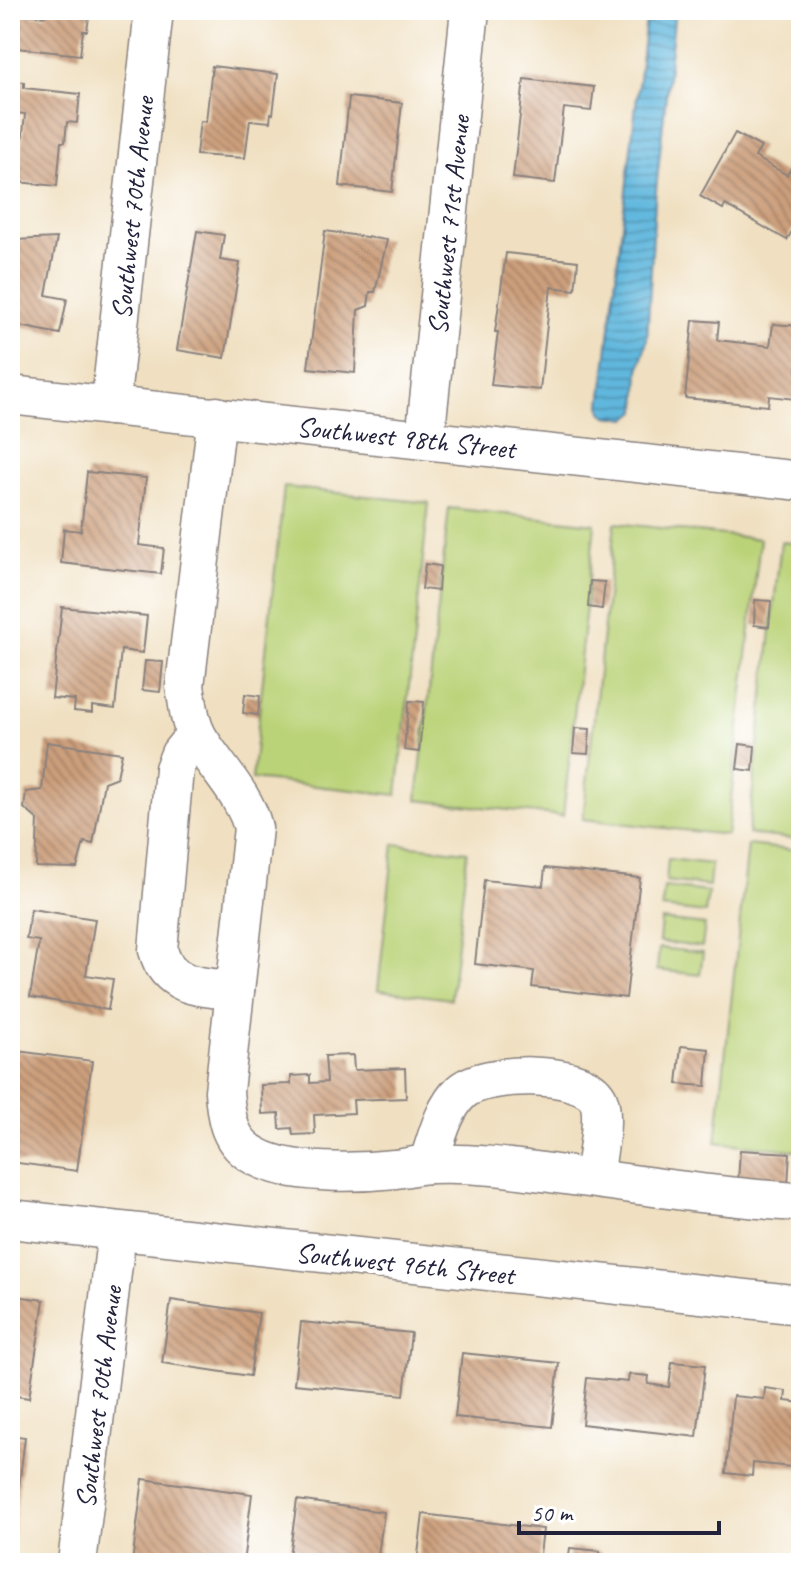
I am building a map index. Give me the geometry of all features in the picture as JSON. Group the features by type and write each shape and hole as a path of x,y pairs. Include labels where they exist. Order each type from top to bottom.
{"street":[{"name":"Southwest 70th Avenue","path":"110,406 154,10"},
{"name":"Southwest 71st Avenue","path":"425,439 470,10"},
{"name":"Southwest 98th Street","path":"11,401 217,416 801,481"},
{"path":"217,416 185,686 196,734 245,809 253,828 224,1091 231,1135 243,1148 268,1162 313,1170 369,1171 428,1164 476,1163 700,1193 801,1202"},
{"path":"196,734 180,754 174,769 158,950 161,961 176,979 196,986 235,990"},
{"path":"428,1164 453,1101 468,1087 477,1082 510,1077 562,1080 575,1082 597,1097 601,1110 594,1178"},
{"name":"Southwest 96th Street","path":"10,1219 801,1305"},
{"name":"Southwest 70th Avenue","path":"77,1563 117,1231"}],"green space":[{"path":"284,487 429,503 397,795 252,779"},
{"path":"449,508 595,524 563,816 417,800"},
{"path":"615,523 760,539 727,835 583,819"},
{"path":"781,542 801,544 801,840 748,834"},
{"path":"394,844 467,852 451,999 378,990"},
{"path":"748,845 801,851 801,1151 716,1142"},
{"path":"668,859 711,864 709,886 666,881"},
{"path":"664,887 708,892 705,913 662,908"},
{"path":"661,920 705,925 702,947 659,942"},
{"path":"659,948 703,953 700,975 657,970"}],"water":[{"path":"647,10 675,10 655,200 647,340 639,370 637,411 627,419 607,416 602,412 601,405"}],"building":[{"path":"46,10 90,10 80,55 17,48 21,14 45,16"},
{"path":"212,66 278,74 270,122 250,120 245,158 196,155 200,121 206,122"},
{"path":"524,79 594,87 591,111 564,108 555,183 513,178"},
{"path":"10,81 24,82 24,88 80,94 77,123 67,122 65,142 61,142 57,186 18,182 25,114 10,112"},
{"path":"349,97 402,103 392,192 340,186"},
{"path":"735,133 761,147 755,157 787,175 796,159 801,162 801,215 787,240 725,205 723,209 700,196"},
{"path":"197,231 224,235 220,260 240,263 225,358 177,350"},
{"path":"325,231 387,240 375,292 370,292 368,306 358,310 355,373 308,368"},
{"path":"57,238 46,295 67,299 60,334 10,324 10,262 15,240"},
{"path":"506,253 578,261 575,290 551,287 540,390 491,385"},
{"path":"693,320 719,322 717,340 770,346 773,324 801,326 795,399 769,396 768,406 685,398"},
{"path":"87,472 146,478 139,545 164,548 161,574 61,563 64,529 81,531"},
{"path":"425,564 440,566 438,591 422,589"},
{"path":"590,581 605,582 602,609 588,607"},
{"path":"755,600 771,601 769,627 754,625"},
{"path":"62,607 147,616 143,653 121,650 115,709 92,706 92,713 74,711 75,700 52,698"},
{"path":"145,661 163,662 160,692 142,690"},
{"path":"245,694 260,696 258,715 243,713"},
{"path":"409,701 424,702 419,752 404,750"},
{"path":"575,728 590,729 588,754 573,753"},
{"path":"47,742 122,753 117,777 104,782 93,844 84,842 77,868 36,867 38,820 24,808 26,792 42,790"},
{"path":"740,744 755,746 753,771 737,769"},
{"path":"545,868 640,878 626,998 532,987 534,971 475,964 484,880 543,886"},
{"path":"31,909 95,919 86,975 113,979 108,1010 30,997 39,941 26,939"},
{"path":"681,1046 709,1049 706,1086 677,1084"},
{"path":"10,1050 92,1061 77,1171 10,1162"},
{"path":"353,1055 354,1070 405,1068 406,1098 353,1100 354,1113 314,1115 315,1134 293,1135 292,1128 280,1129 279,1113 262,1114 261,1085 291,1084 291,1076 310,1075 310,1083 327,1082 325,1056"},
{"path":"740,1150 790,1153 788,1185 738,1182"},
{"path":"10,1295 44,1300 29,1398 10,1395"},
{"path":"171,1300 259,1313 250,1376 162,1363"},
{"path":"301,1322 411,1333 404,1395 294,1384"},
{"path":"462,1353 559,1363 552,1427 455,1417"},
{"path":"672,1362 705,1365 697,1437 582,1424 587,1378 628,1382 629,1374 649,1376 648,1384 669,1387"},
{"path":"765,1388 786,1391 785,1401 801,1403 801,1468 753,1463 752,1476 726,1473 733,1396 764,1399"},
{"path":"10,1435 25,1437 13,1535 10,1535"},
{"path":"143,1479 252,1494 243,1563 132,1563"},
{"path":"297,1500 384,1512 377,1563 288,1563"},
{"path":"423,1514 543,1529 539,1563 417,1563"},
{"path":"570,1548 600,1551 605,1555 604,1563 568,1563"}]}
